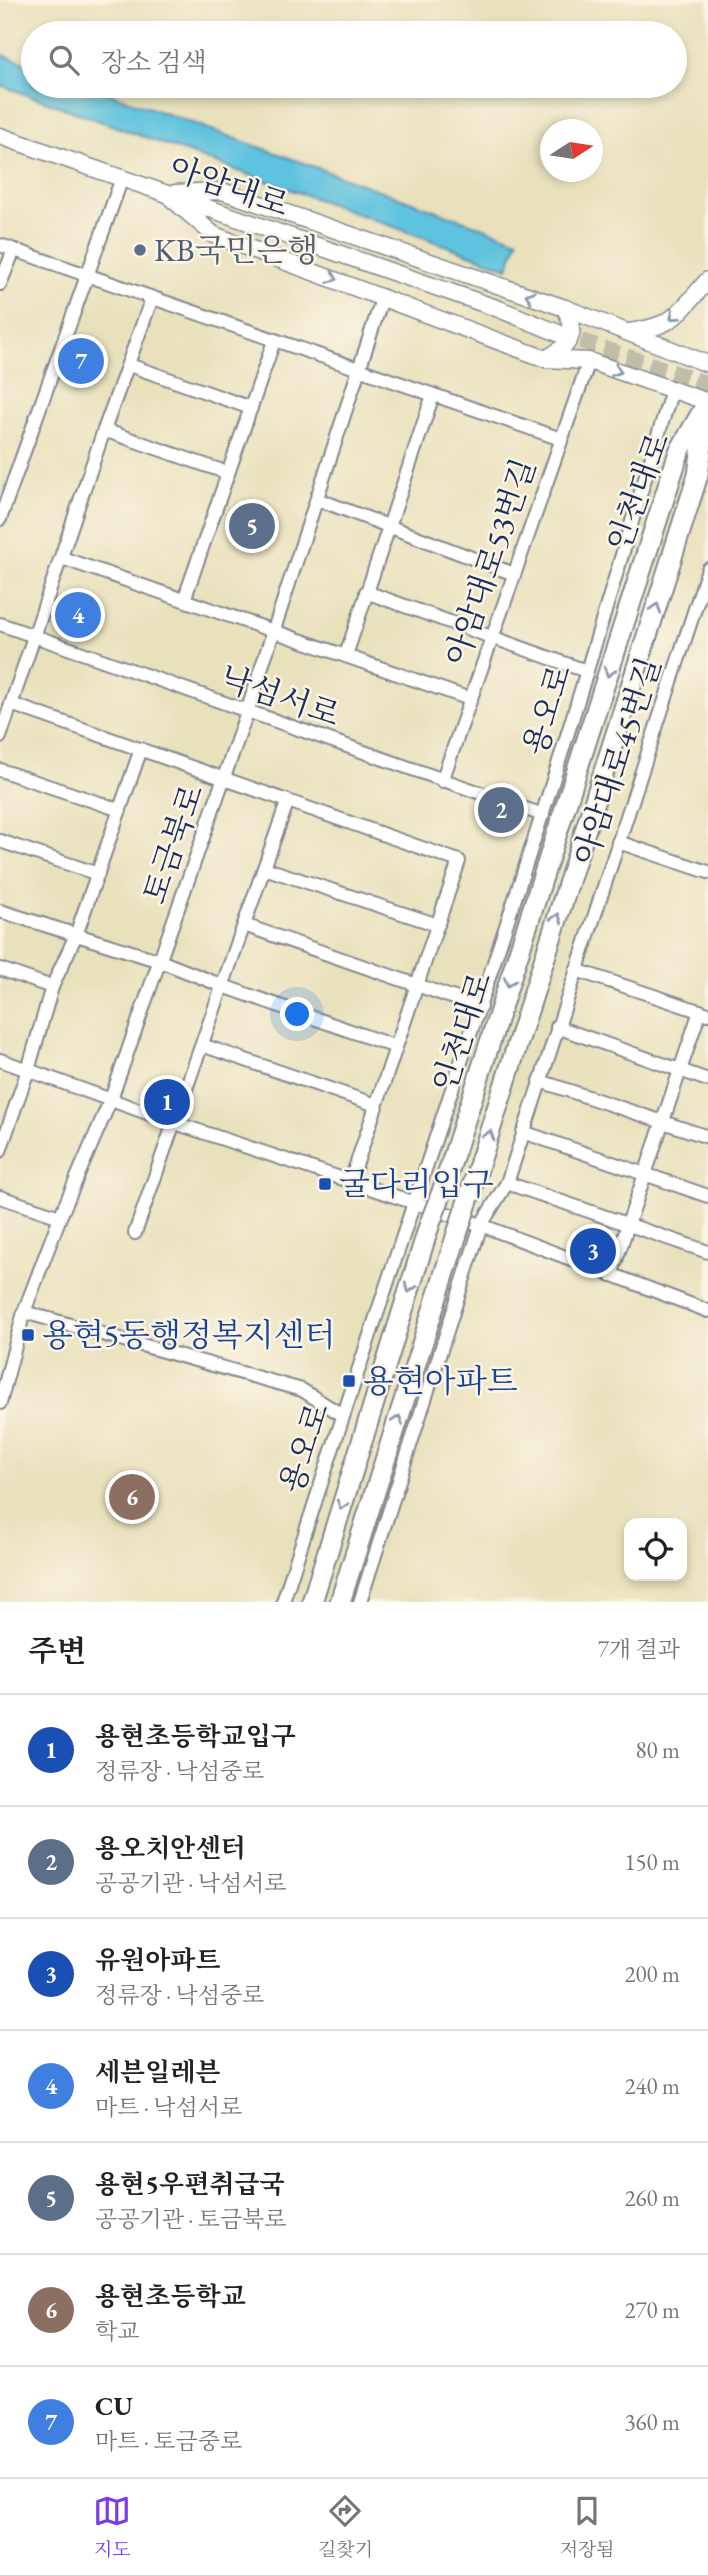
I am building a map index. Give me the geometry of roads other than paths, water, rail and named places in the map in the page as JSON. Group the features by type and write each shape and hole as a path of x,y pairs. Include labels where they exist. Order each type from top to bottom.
{"highway":[{"name":"인천대로","path":"340,1602 703,469 708,402"},
{"name":"인천대로","path":"312,1602 430,1223 679,452 708,402"}],"main road":[{"name":"아암대로","path":"0,136 499,309 558,333"},
{"path":"165,193 222,191 565,308 708,364"},
{"path":"165,193 214,235 546,359 589,361 708,402"},
{"path":"629,332 656,328 672,320 708,280"},
{"path":"546,359 561,351 573,332 572,321 565,308"}],"street":[{"path":"0,519 122,178"},
{"path":"0,245 561,439"},
{"path":"0,284 14,250"},
{"name":"토금북로","path":"0,1403 24,1312 60,1217 111,1099 247,712 383,296"},
{"path":"0,737 104,430 152,298"},
{"path":"184,600 274,341"},
{"name":"아암대로53번길","path":"442,780 589,361"},
{"path":"129,365 251,408"},
{"name":"용오로","path":"283,1602 342,1415 416,1202 542,815 672,390"},
{"path":"346,655 433,395"},
{"path":"104,430 228,473"},
{"path":"317,499 514,574"},
{"path":"62,558 470,699"},
{"name":"아암대로45번길","path":"360,1602 481,1225 507,1182 708,569"},
{"path":"366,592 586,671"},
{"name":"낙섬서로","path":"0,624 542,815"},
{"path":"11,704 224,778 287,803 459,861 351,1180"},
{"path":"0,1151 4,1128 28,1070 52,987 76,935 141,749"},
{"path":"0,770 120,810"},
{"path":"135,1233 287,803"},
{"path":"0,841 97,874"},
{"path":"618,842 708,872"},
{"path":"264,868 438,925"},
{"path":"0,911 160,961 396,1047"},
{"path":"244,925 480,1007"},
{"path":"0,969 52,987"},
{"path":"576,970 704,1012 680,1070 611,1275"},
{"path":"558,1027 708,1080"},
{"path":"202,1045 376,1105"},
{"path":"0,1060 174,1123 481,1225 708,1311"},
{"path":"540,1081 708,1137"},
{"path":"523,1132 708,1196"},
{"path":"507,1182 708,1252"},
{"path":"0,1197 60,1217"},
{"path":"24,1312 302,1390 342,1415"}],"water":[{"path":"0,54 21,62 21,93 0,85"},
{"path":"36,98 122,98 518,240 508,268"}],"tunnel":[{"path":"558,333 708,384"}],"place":[{"name":"KB국민은행","path":"140,250"},
{"name":"CU","path":"81,361"},
{"name":"용현5우편취급국","path":"252,526"},
{"name":"세븐일레븐","path":"78,615"},
{"name":"용오치안센터","path":"501,810"},
{"name":"용현초등학교입구","path":"167,1102"},
{"name":"굴다리입구","path":"325,1184"},
{"name":"유원아파트","path":"593,1251"},
{"name":"용현5동행정복지센터","path":"28,1335"},
{"name":"용현아파트","path":"349,1381"},
{"name":"용현초등학교","path":"132,1497"}]}
